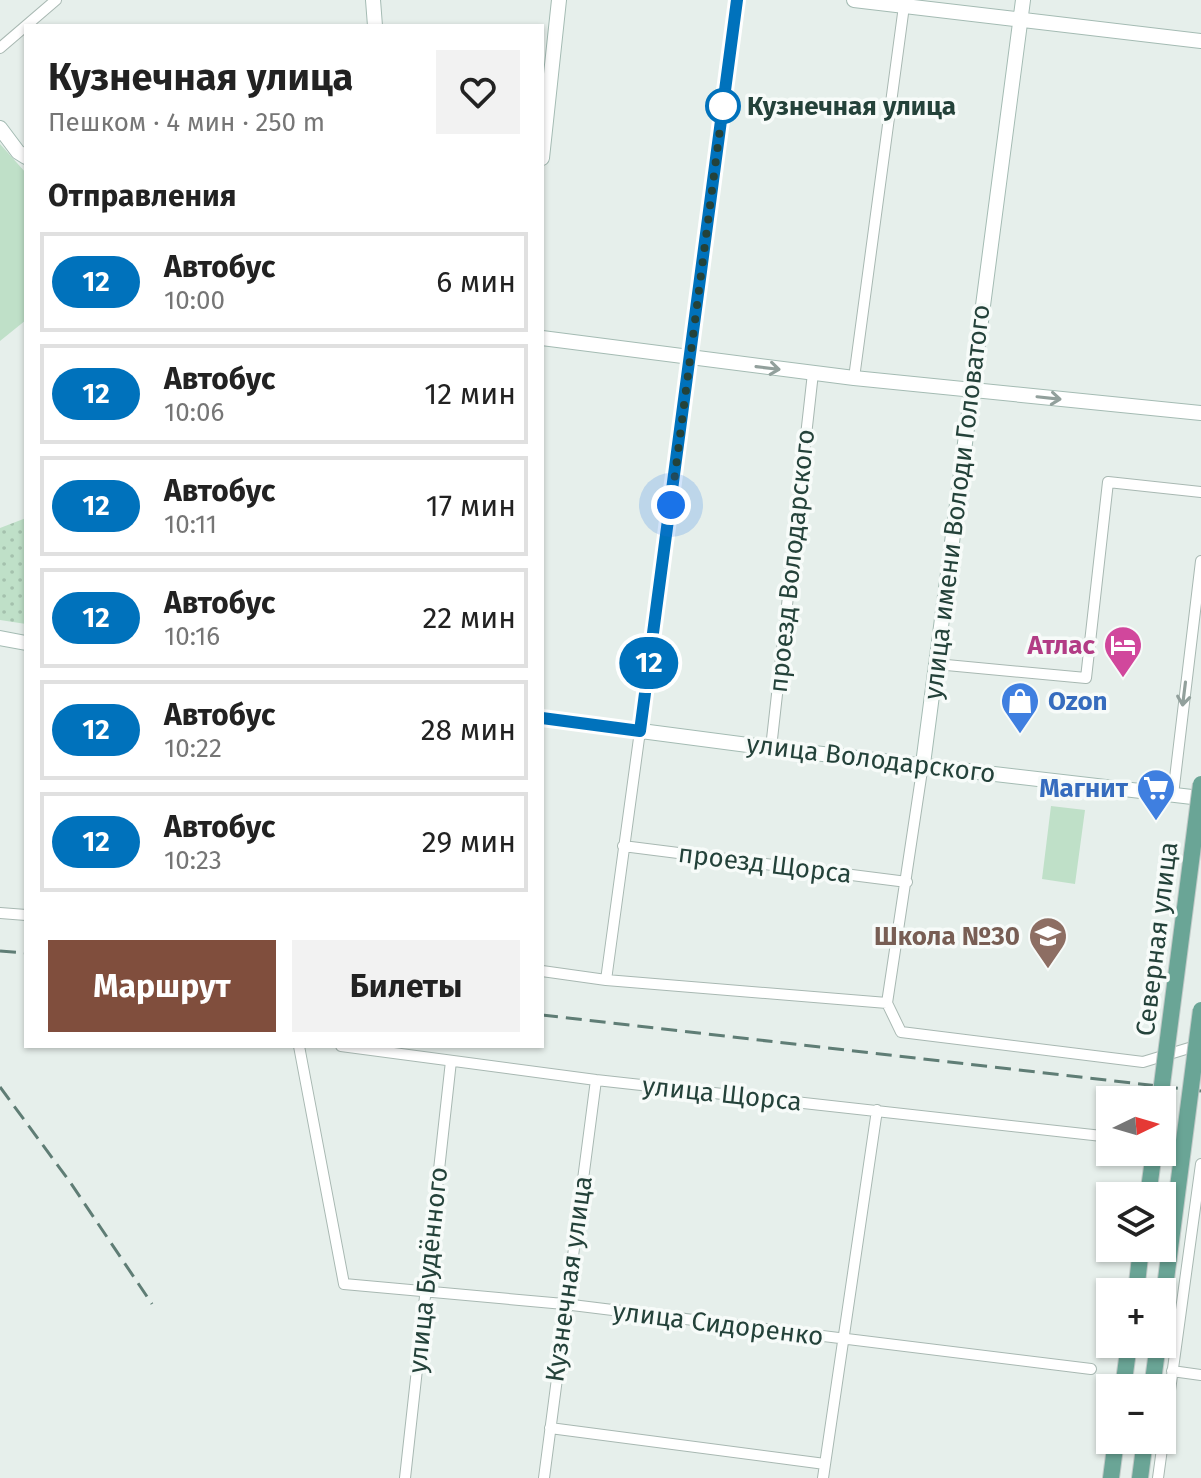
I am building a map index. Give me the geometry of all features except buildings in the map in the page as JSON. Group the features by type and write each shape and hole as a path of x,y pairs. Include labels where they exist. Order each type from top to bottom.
{"main road":[{"name":"Северная улица","path":"1162,1086 1201,784"},
{"name":"Северная улица","path":"1166,1278 1201,1010"},
{"path":"1111,1478 1114,1454"},
{"path":"1140,1478 1143,1454"}],"street":[{"path":"28,24 56,0"},
{"path":"373,0 375,24"},
{"path":"544,139 559,0"},
{"path":"606,980 737,0"},
{"path":"854,0 1201,41"},
{"name":"улица имени Володи Головатого","path":"887,1003 923,764 1023,0"},
{"path":"854,378 904,6"},
{"path":"0,48 24,27"},
{"path":"0,128 24,156"},
{"path":"544,338 854,378 1201,413"},
{"name":"проезд Володарского","path":"771,748 813,373"},
{"path":"936,664 1086,678 1108,482 1201,492"},
{"path":"1173,795 1201,561"},
{"path":"0,638 24,643"},
{"name":"улица Володарского","path":"544,718 1201,798"},
{"name":"проезд Щорса","path":"623,846 907,882"},
{"path":"0,913 24,915"},
{"path":"544,971 606,980 887,1003 901,1032 1143,1062 1201,1045"},
{"name":"улица Сидоренко","path":"299,1048 344,1284 564,1304 1091,1369"},
{"name":"улица Щорса","path":"356,1048 596,1080 1096,1135"},
{"name":"улица Будённого","path":"405,1478 451,1061"},
{"name":"Кузнечная улица","path":"544,1478 564,1304 596,1080"},
{"path":"823,1478 877,1110"},
{"path":"1158,1478 1201,1164"},
{"path":"1172,1371 1201,1375"},
{"path":"550,1428 825,1464"}],"green space":[{"path":"0,144 24,171 24,322 0,341"},
{"path":"24,519 24,624 0,620 0,528"},
{"path":"1051,806 1085,810 1075,884 1042,879"}],"railway":[{"path":"0,951 24,953"},
{"path":"544,1015 1201,1091"},
{"path":"0,1087 70,1182 152,1304"}],"bus line":[{"name":"12","path":"544,718 640,731 737,0"}],"place":[{"name":"Кузнечная улица","path":"723,106"},
{"name":"Атлас","path":"1123,679"},
{"name":"Ozon","path":"1020,735"},
{"name":"Магнит","path":"1156,822"},
{"name":"Школа №30","path":"1048,970"}],"route":[{"path":"671,505 723,106"}]}
